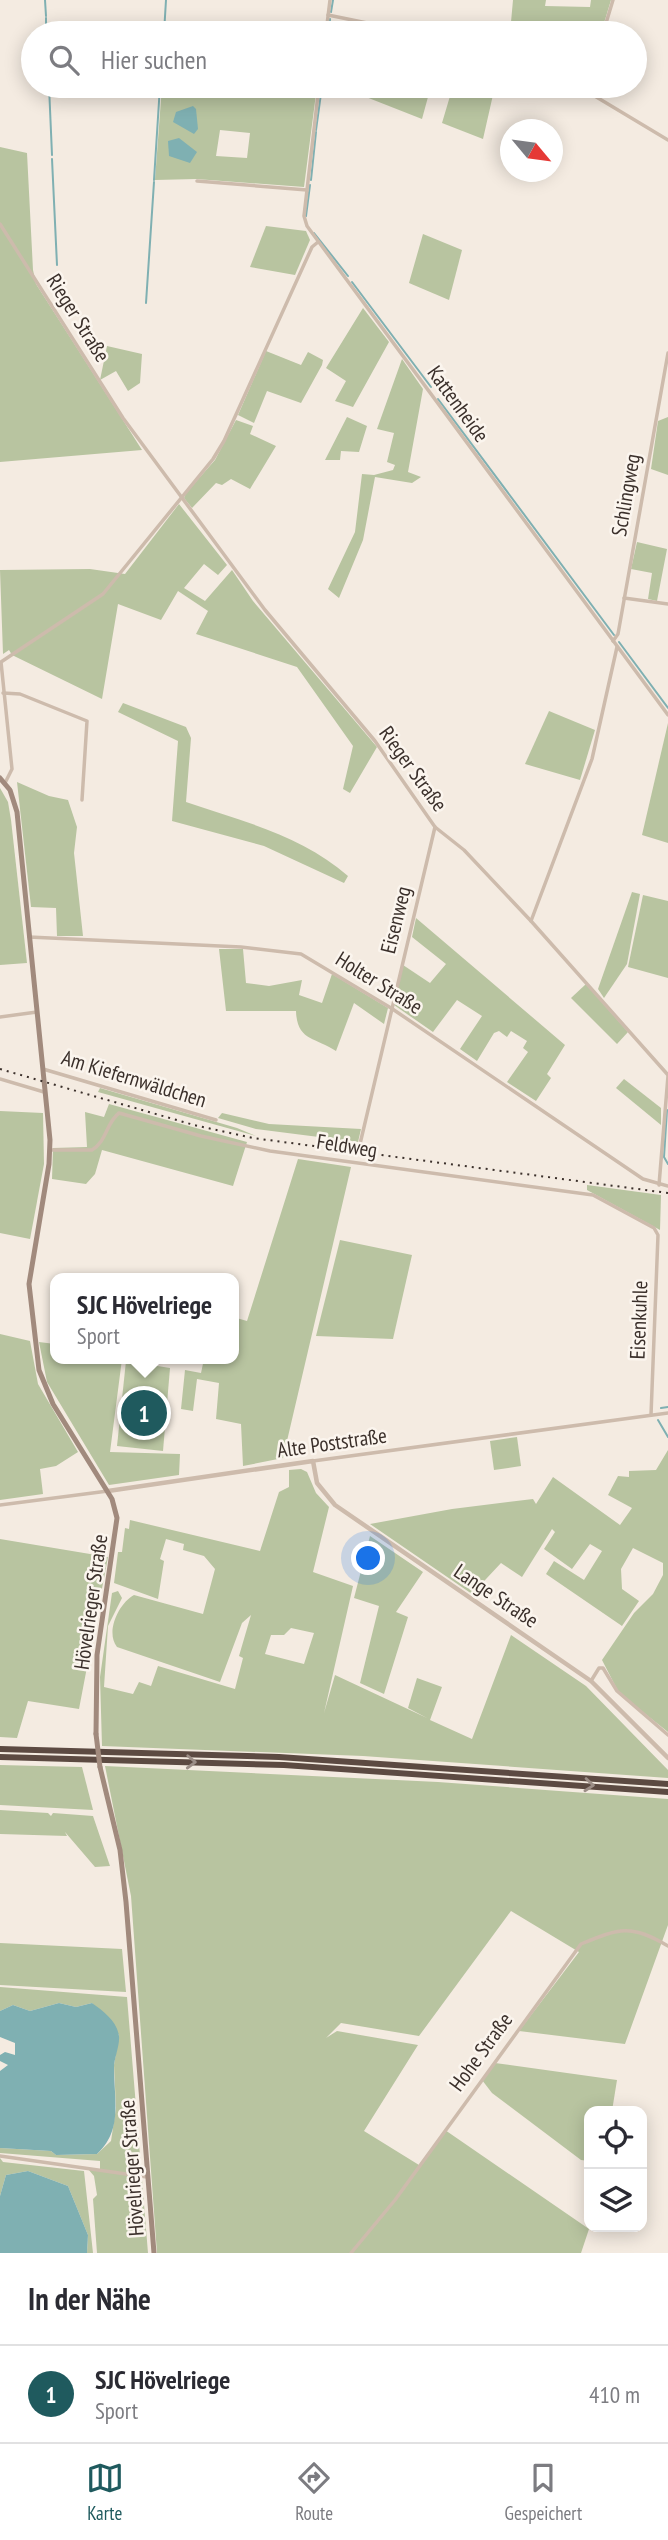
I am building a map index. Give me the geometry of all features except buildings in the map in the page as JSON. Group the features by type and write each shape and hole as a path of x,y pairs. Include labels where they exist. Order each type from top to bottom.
{"highway":[{"path":"0,1749 279,1757 668,1784"},
{"path":"0,1757 284,1765 668,1792"}],"main road":[{"name":"Hövelrieger Straße","path":"3,781 17,812 50,1150 29,1284 39,1370 53,1404 116,1508 117,1526 97,1655 96,1734 100,1767 122,1861 155,2253"}],"street":[{"path":"327,21 330,0"},
{"path":"607,21 613,0"},
{"path":"328,15 357,21"},
{"name":"Kattenheide","path":"318,98 304,216 307,226 668,715"},
{"path":"603,98 668,140"},
{"path":"197,181 307,190"},
{"name":"Rieger Straße","path":"0,224 111,401 179,496 265,610 375,741 435,827 464,850 531,921 668,1075"},
{"path":"3,781 12,769 1,662 4,657 103,594 224,441 312,247 318,242"},
{"name":"Schlingweg","path":"613,641 618,634 668,353"},
{"path":"624,598 668,604"},
{"path":"531,921 592,758 614,652 618,647"},
{"path":"3,693 20,694 87,721 82,800"},
{"name":"Eisenweg","path":"360,1144 435,827"},
{"name":"Holter Straße","path":"29,935 287,951 317,962 391,1008 643,1179 668,1186"},
{"path":"0,1017 37,1012"},
{"name":"Am Kiefernwäldchen","path":"43,1069 216,1120"},
{"path":"659,1185 668,1075"},
{"path":"0,1079 45,1092"},
{"name":"Feldweg","path":"50,1150 92,1150 103,1140 113,1117 119,1113 201,1136 270,1151 593,1195 654,1228"},
{"name":"Eisenkuhle","path":"651,1415 658,1235 654,1228"},
{"name":"Alte Poststraße","path":"0,1505 668,1413"},
{"name":"Lange Straße","path":"313,1461 317,1483 335,1505 591,1681 668,1758"},
{"path":"591,1681 599,1668 603,1668 625,1699 668,1735"},
{"name":"Hohe Straße","path":"351,2253 394,2200 581,1944 607,1934 637,1930 668,1946"},
{"path":"0,2156 149,2177"}],"green space":[{"path":"513,0 546,0 545,6 590,7 591,0 611,0 605,21 511,21"},
{"path":"161,98 315,98 304,187 196,179 155,180","holes":["220,130 250,133 247,158 216,156"]},
{"path":"369,98 428,98 422,119"},
{"path":"449,98 492,98 483,139 442,123"},
{"path":"0,147 27,153 36,284 142,450 0,462"},
{"path":"266,226 306,231 310,240 295,275 250,267"},
{"path":"423,234 462,250 449,300 409,283"},
{"path":"363,308 389,342 353,407 335,401 346,381 326,368"},
{"path":"107,346 142,354 140,383 128,391 116,371 100,380"},
{"path":"266,351 301,365 308,352 323,360 301,403 267,391 254,423 238,415"},
{"path":"402,359 423,389 408,472 421,477 412,483 375,477 363,540 339,598 328,589 355,532 362,474 374,475 393,470 395,465 387,462 394,433 377,429"},
{"path":"347,417 367,426 359,452 341,451 340,460 325,460"},
{"path":"668,417 668,475 651,469 658,421"},
{"path":"236,420 253,426 250,434 276,446 250,489 231,479 222,485 216,483 192,508 184,498 186,493 215,460"},
{"path":"179,504 227,565 218,575 204,564 184,588 205,601 232,570 253,601 377,747 350,793 343,789 353,746 297,667 196,634 208,611 178,591 161,620 118,604 102,699 12,655 9,650 3,654 0,570 90,569 125,574"},
{"path":"637,542 667,549 657,601 648,599 652,573 631,569"},
{"path":"123,703 186,727 191,738 186,802 271,831 312,850 348,876 344,883 264,846 172,821 178,741 118,712"},
{"path":"549,711 595,730 580,780 525,764"},
{"path":"668,723 668,843 642,835"},
{"path":"17,782 49,796 68,800 77,827 74,853 83,936 57,936 56,908 31,907"},
{"path":"0,788 8,802 11,820 27,963 0,965"},
{"path":"632,892 640,894 627,964 604,998 598,989"},
{"path":"643,895 668,901 668,978 628,967"},
{"path":"416,918 565,1045 547,1074 551,1078 536,1101 507,1082 528,1052 523,1048 527,1041 511,1031 507,1037 499,1031 494,1033 477,1061 460,1049 482,1016 457,1000 433,1032 394,1005 403,965 430,983 446,964 412,937"},
{"path":"219,949 243,949 246,983 269,986 302,980 299,995 322,1003 332,974 388,1008 384,1024 354,1003 336,1051 304,1033 297,1021 296,1011 226,1011"},
{"path":"586,984 628,1032 617,1044 571,998"},
{"path":"624,1079 661,1108 661,1125 616,1088"},
{"path":"100,1088 237,1128 256,1136 98,1092"},
{"path":"109,1104 247,1142 233,1186 102,1150 95,1174 86,1184 52,1179 53,1148 87,1147 85,1112 104,1117"},
{"path":"0,1111 43,1113 44,1164 30,1239 0,1233"},
{"path":"222,1113 269,1124 361,1129 358,1142 256,1129 218,1118"},
{"path":"298,1159 351,1167 283,1458 243,1466 241,1424 216,1419 219,1383 197,1379 193,1411 181,1409 185,1370 201,1373 203,1364 239,1364 239,1319 247,1321"},
{"path":"587,1185 661,1195 660,1230 587,1190"},
{"path":"340,1240 412,1255 393,1339 316,1336"},
{"path":"0,1334 30,1341 38,1384 78,1452 56,1466 40,1469 43,1494 0,1500"},
{"path":"39,1342 50,1343 50,1364 121,1364 110,1452 180,1454 179,1475 109,1485 47,1382"},
{"path":"126,1364 170,1368 163,1451 117,1446"},
{"path":"517,1437 521,1466 494,1470 490,1441"},
{"path":"668,1450 668,1732 619,1693 602,1660 634,1613 653,1594 663,1575 663,1563 633,1548 621,1569 622,1589 639,1601 622,1626 546,1574 554,1561 584,1580 602,1551 590,1544 572,1569 544,1549 555,1532 552,1529 522,1577 501,1563 472,1594 370,1524 452,1509 533,1499 536,1504 553,1477 620,1525 632,1508 608,1495 618,1476 629,1477 629,1471 656,1470"},
{"path":"301,1469 307,1472 316,1493 329,1507 313,1572 353,1586 324,1713 335,1675 427,1718 408,1708 417,1678 442,1687 430,1720 472,1739 511,1635 586,1686 668,1770 668,1778 363,1756 102,1746 100,1677 112,1593 118,1591 122,1598 108,1626 104,1687 133,1694 139,1682 151,1686 158,1666 235,1689 243,1658 239,1656 251,1615 242,1623 220,1682 117,1647 112,1634 113,1626 115,1618 128,1599 134,1595 203,1614 215,1569 204,1556 183,1550 184,1544 166,1539 160,1559 164,1561 158,1599 114,1583 118,1552 122,1552 125,1528 129,1529 130,1520 260,1551 279,1492 289,1487 289,1470","holes":["291,1628 314,1633 304,1664 265,1654 271,1635 284,1635"]},
{"path":"370,1536 423,1572 396,1612 408,1617 384,1694 360,1683 379,1606 354,1598"},
{"path":"0,1539 108,1557 79,1709 28,1701 17,1738 0,1737"},
{"path":"0,1765 82,1767 93,1810 0,1805"},
{"path":"105,1766 438,1782 668,1799 668,1925 625,2044 519,2031 579,1952 511,1911 419,2036 341,2023 326,2038 337,2031 418,2045 364,2131 419,2165 445,2130 584,2226 584,2232 588,2232 581,2253 157,2253 131,1896"},
{"path":"0,1810 48,1813 51,1816 53,1813 93,1816 110,1866 95,1867 65,1832 67,1836 0,1834"},
{"path":"0,1943 122,1949 126,1992 0,1985"},
{"path":"0,1987 127,1997 148,2253 97,2253 93,2199 97,2195 94,2176 88,2169 100,2171 100,2161 0,2153 0,2148 51,2151 56,2155 97,2154 111,2141 116,2108 114,2065 119,2035 92,2003 76,2007 59,2003 30,2011 13,2005 0,2011"},
{"path":"495,2063 617,2080 613,2106 584,2106 584,2160 492,2093 482,2080"},
{"path":"0,2158 3,2162 84,2171 93,2253 87,2253 88,2235 68,2186 28,2171 6,2175 0,2196"}],"water":[{"path":"193,106 196,109 198,129 194,134 173,122 176,112"},
{"path":"179,138 197,152 190,163 169,156 168,141"},
{"path":"59,2003 76,2007 92,2003 109,2017 118,2031 114,2068 115,2114 111,2135 97,2154 56,2155 51,2151 0,2148 0,2071 8,2065 0,2061 0,2055 5,2052 15,2055 15,2043 0,2037 0,2011 13,2005 30,2011"},
{"path":"28,2171 68,2186 88,2235 87,2253 0,2253 0,2196 6,2175"}],"waterway":[{"path":"45,0 46,16"},
{"path":"165,21 166,0"},
{"path":"331,12 333,0"},
{"path":"50,98 52,155"},
{"path":"154,180 159,98"},
{"path":"316,130 320,98"},
{"path":"311,180 316,132"},
{"path":"52,159 57,265"},
{"path":"146,303 154,182"},
{"path":"306,216 310,185"},
{"path":"314,233 348,276"},
{"path":"352,282 431,387"},
{"path":"438,399 614,635"},
{"path":"619,642 668,708"},
{"path":"667,1110 664,1157 668,1164"},
{"path":"661,1408 668,1407"},
{"path":"658,1420 668,1437"}],"railway":[{"path":"0,1069 194,1125 253,1138 668,1193"}],"place":[{"name":"SJC Hövelriege","path":"144,1413"}]}
